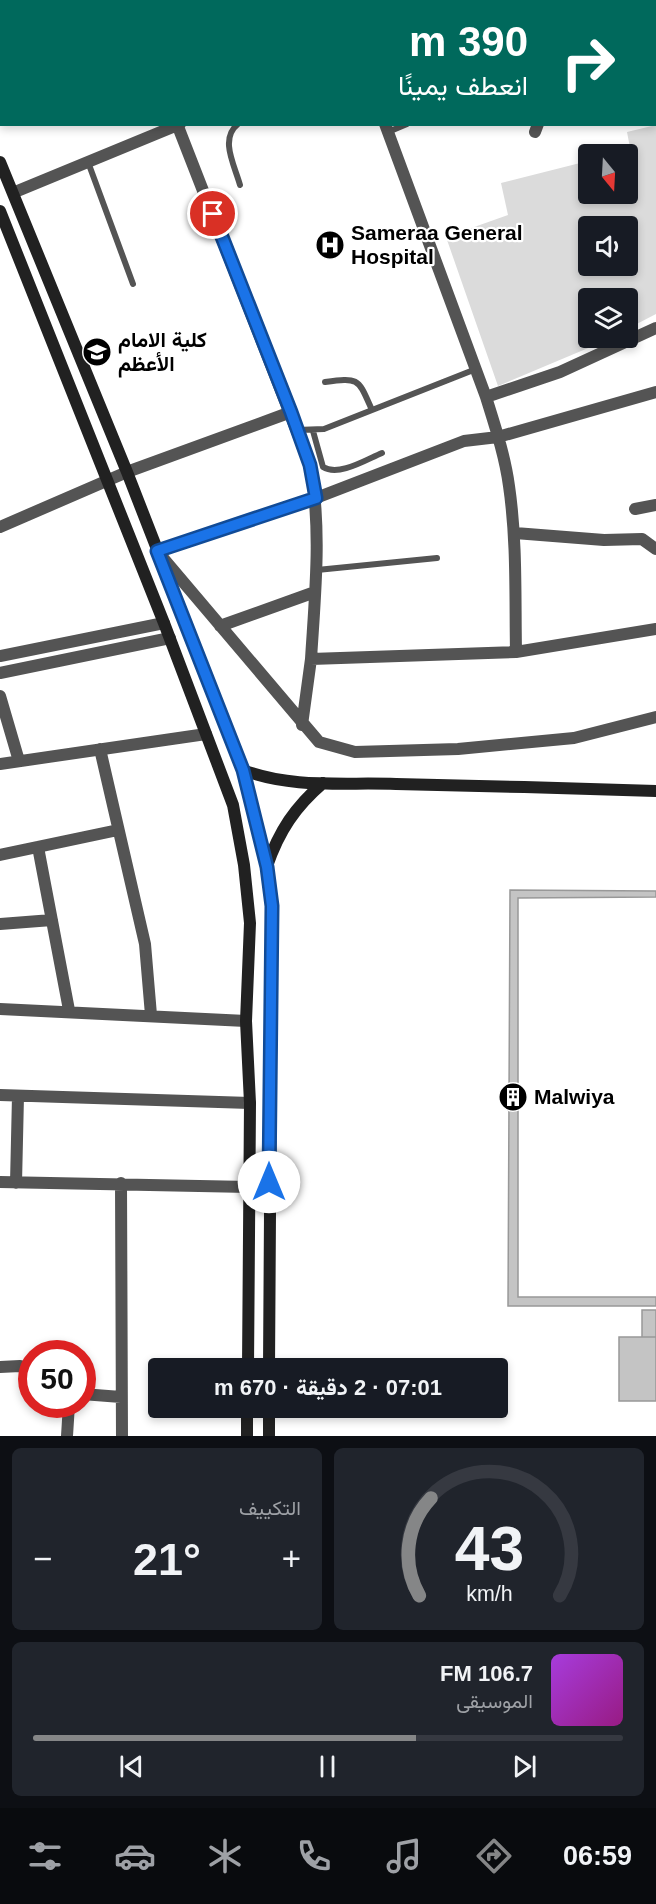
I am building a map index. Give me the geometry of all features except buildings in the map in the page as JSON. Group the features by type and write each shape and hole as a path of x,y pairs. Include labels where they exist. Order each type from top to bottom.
{"main road":[{"path":"0,162 15,192 127,472 243,770 267,867 272,906 269,1358"},
{"path":"0,211 170,638 233,806 244,865 250,923 246,1021 250,1103 248,1358"},
{"path":"243,770 282,782 656,791"},
{"path":"267,867 275,843 287,820 303,800 323,783"},
{"path":"247,989 270,990"},
{"path":"247,1418 247,1436"},
{"path":"269,1418 269,1436"}],"street":[{"path":"15,192 176,126"},
{"path":"178,126 310,465 316,498 316,570 311,659 302,725"},
{"path":"386,128 476,369 498,437 509,483 515,533 516,652"},
{"path":"486,397 560,372 656,327"},
{"path":"656,392 498,437 464,441 316,498 157,551 302,725 319,742 355,752 405,752 574,738 656,717"},
{"path":"0,527 127,472 291,412"},
{"path":"635,509 656,505"},
{"path":"515,533 604,540 642,539 656,549"},
{"path":"220,626 315,592"},
{"path":"0,656 164,623"},
{"path":"311,659 516,652 656,628"},
{"path":"0,673 170,638"},
{"path":"0,696 19,761"},
{"path":"0,764 206,734"},
{"path":"100,749 145,944 151,1015"},
{"path":"0,855 118,830"},
{"path":"38,848 69,1010"},
{"path":"0,924 52,920"},
{"path":"0,1009 69,1010 246,1021"},
{"path":"0,1095 250,1103"},
{"path":"16,1183 18,1096"},
{"path":"0,1182 249,1187"},
{"path":"121,1183 122,1436"},
{"path":"0,1367 18,1366"},
{"path":"96,1395 121,1397"},
{"path":"67,1436 68,1418"}],"lane":[{"path":"236,126 230,131 228,141 240,185"},
{"path":"88,162 133,284"},
{"path":"297,429 313,431 476,369"},
{"path":"325,382 352,378 360,382 372,410"},
{"path":"313,431 323,467 328,470 337,471 382,453"},
{"path":"316,570 437,558"}],"shaded area":[{"path":"656,126 656,314 638,323 638,288 578,288 578,348 588,348 498,386 446,237 508,215 501,183 578,164 578,204 638,204 638,144 629,144 627,132"}],"place":[{"name":"Sameraa General Hospital","path":"330,245"},
{"name":"كلية الامام الأعظم","path":"97,352"},
{"name":"Malwiya","path":"513,1097"}],"route":[{"path":"213,214 291,412 310,465 316,498 157,551 243,770 252,797 271,889 269,1182"}]}
